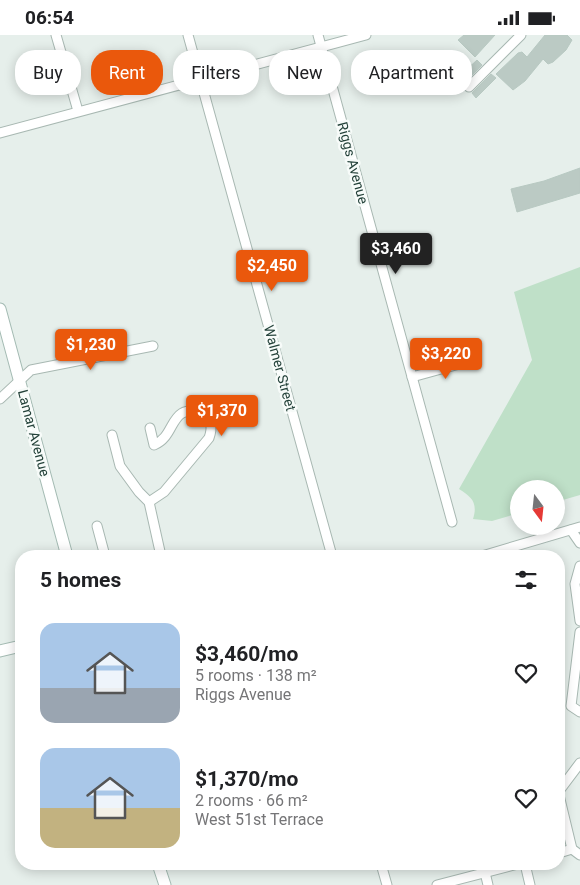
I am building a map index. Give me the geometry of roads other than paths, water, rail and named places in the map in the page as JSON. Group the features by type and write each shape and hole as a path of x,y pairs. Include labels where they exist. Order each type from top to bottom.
{"street":[{"path":"56,35 78,111"},
{"name":"Walmer Street","path":"188,35 192,50"},
{"name":"Riggs Avenue","path":"318,35 452,522"},
{"path":"259,63 366,35"},
{"path":"472,84 520,35"},
{"path":"0,133 173,86"},
{"name":"Walmer Street","path":"204,95 330,550"},
{"name":"Lamar Avenue","path":"0,309 65,550"},
{"path":"0,399 31,371 153,346"},
{"path":"412,377 474,360"},
{"path":"149,502 164,492 209,438 212,430 211,421 205,412 198,411 178,416 173,420 168,436 154,445 150,428"},
{"path":"112,435 120,466 139,493 149,502 160,550"},
{"path":"97,526 103,550"},
{"path":"502,550 576,528 580,543"},
{"path":"580,566 575,584 580,621"},
{"path":"580,632 572,706 580,712"},
{"path":"0,651 15,647"},
{"path":"565,784 580,763"},
{"path":"565,814 576,852"},
{"path":"160,870 165,885"},
{"path":"383,870 387,885"},
{"path":"438,885 479,870"},
{"path":"484,870 488,885"},
{"path":"526,870 530,885"}]}
